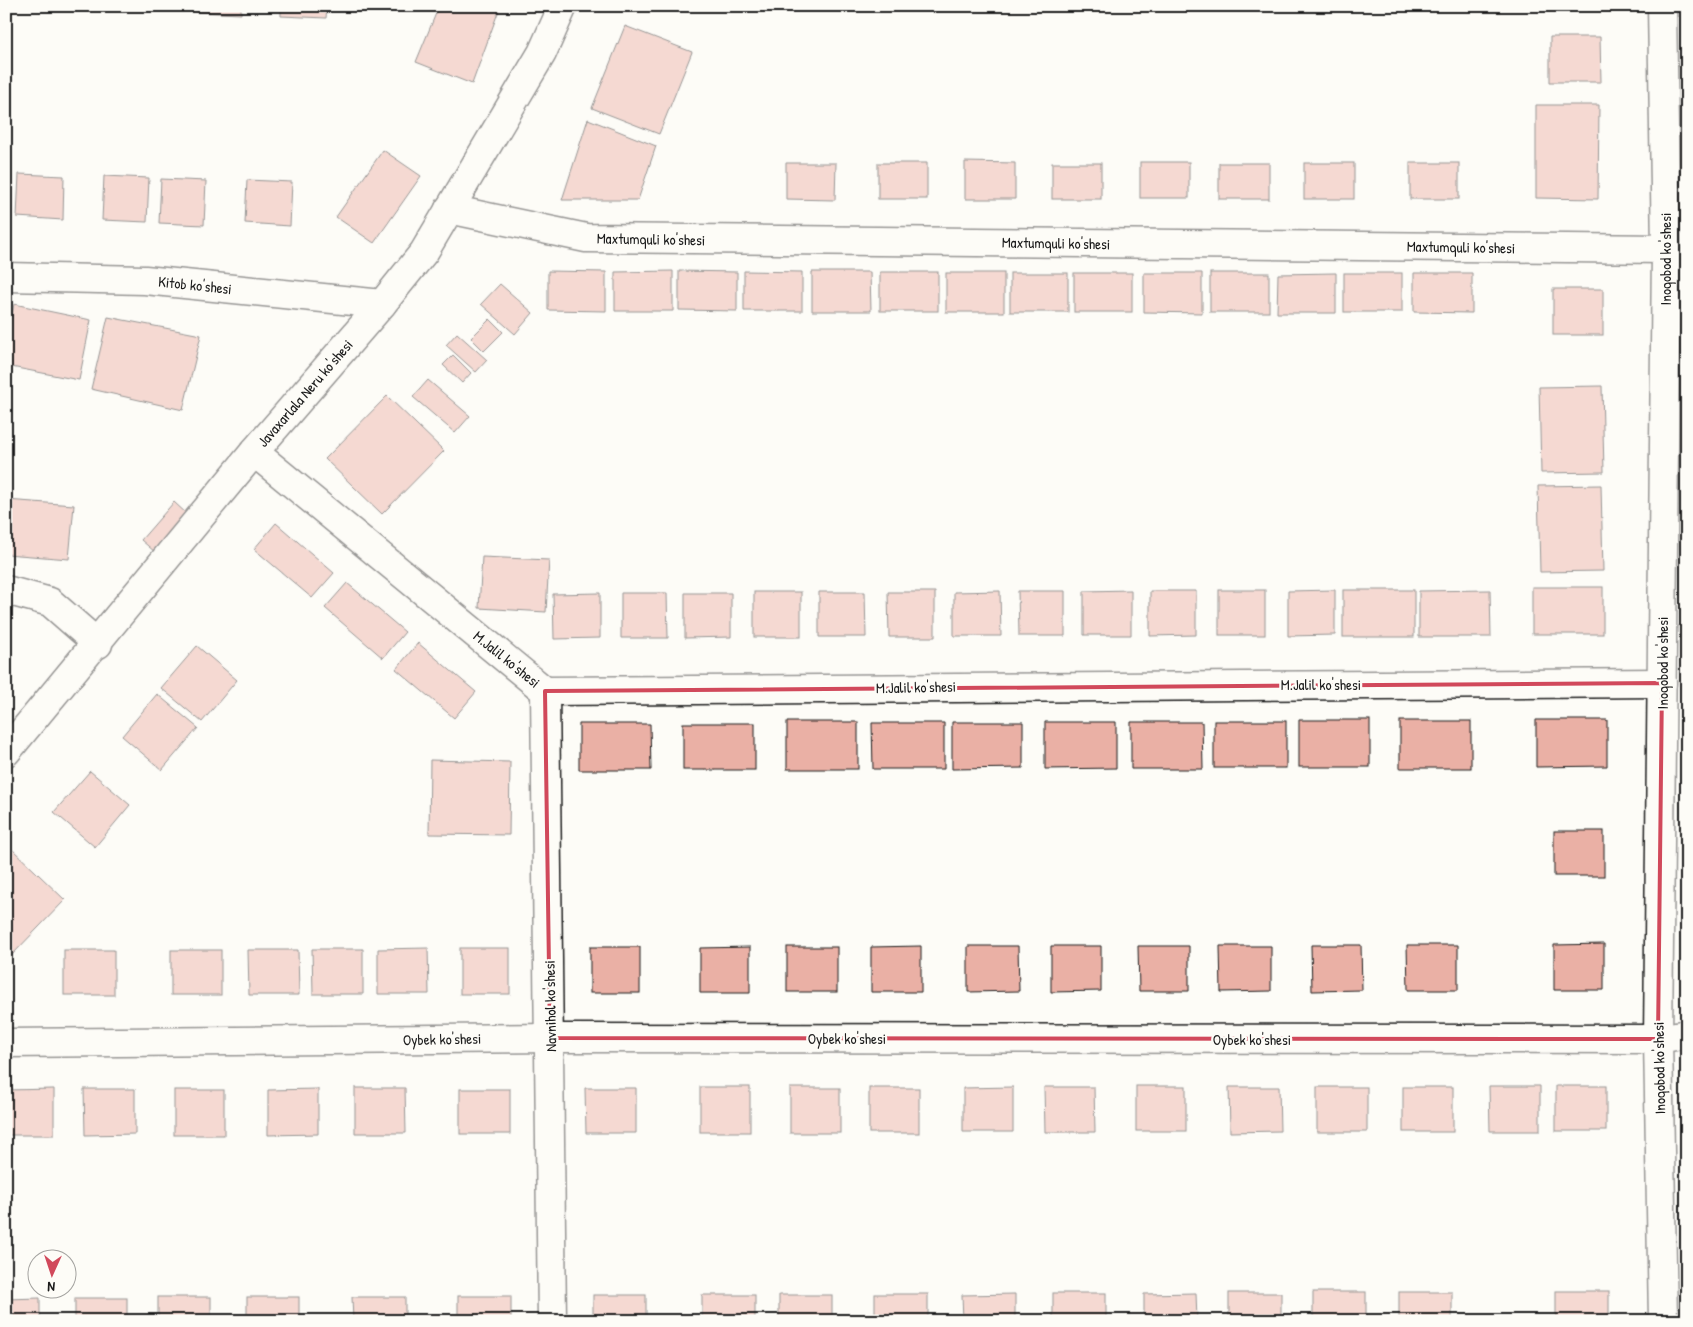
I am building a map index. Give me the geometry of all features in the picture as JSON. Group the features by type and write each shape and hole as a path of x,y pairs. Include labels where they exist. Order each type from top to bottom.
{"street":[{"name":"Javaxarlala Neru ko'shesi","path":"6,752 98,644 254,452 382,304 424,252 542,53 563,6"},
{"name":"Inoqobod ko'shesi","path":"1662,6 1673,236 1662,683 1658,1039 1663,1321"},
{"name":"Maxtumquli ko'shesi","path":"449,209 586,238 1673,236"},
{"name":"Kitob ko'shesi","path":"6,277 145,280 382,304"},
{"name":"M.Jalil ko'shesi","path":"254,452 545,691 1162,685 1662,683"},
{"path":"6,590 50,602 98,644"},
{"name":"Navnihol ko'shesi","path":"545,691 552,1321"},
{"name":"Oybek ko'shesi","path":"6,1043 550,1038 1658,1039 1687,1034"}],"highlighted area":[{"path":"1662,683 1658,1039 550,1038 545,691"}],"building":[{"path":"116,6 162,6 161,10 116,9"},
{"path":"196,6 241,6 241,14 196,12"},
{"path":"281,6 327,6 326,18 281,16"},
{"path":"439,6 500,7 472,84 416,62"},
{"path":"625,26 692,52 659,134 592,108"},
{"path":"1550,37 1600,37 1601,82 1550,82"},
{"path":"1536,105 1599,105 1598,199 1536,198"},
{"path":"588,119 656,146 638,200 562,200"},
{"path":"383,150 421,176 374,243 336,217"},
{"path":"965,162 1015,163 1015,199 965,199"},
{"path":"1140,162 1189,162 1189,198 1140,198"},
{"path":"786,163 836,163 835,200 786,199"},
{"path":"878,163 927,163 927,199 878,199"},
{"path":"1052,163 1101,163 1101,199 1052,199"},
{"path":"1219,163 1269,163 1269,199 1219,199"},
{"path":"1304,163 1354,163 1354,199 1304,199"},
{"path":"1410,163 1459,163 1459,199 1410,199"},
{"path":"19,174 64,176 63,220 17,217"},
{"path":"104,176 149,178 147,222 102,220"},
{"path":"161,179 206,181 204,225 159,223"},
{"path":"247,180 292,182 290,226 245,223"},
{"path":"548,271 606,272 606,311 548,310"},
{"path":"673,271 673,311 615,311 615,272"},
{"path":"679,271 737,272 737,311 679,310"},
{"path":"744,271 802,272 802,311 744,311"},
{"path":"812,272 870,272 871,311 812,311"},
{"path":"880,272 938,272 938,311 880,311"},
{"path":"946,273 1004,273 1004,312 946,312"},
{"path":"1010,273 1068,273 1068,312 1010,312"},
{"path":"1074,273 1132,273 1132,312 1074,312"},
{"path":"1144,273 1202,273 1202,313 1144,312"},
{"path":"1210,273 1269,273 1269,312 1210,312"},
{"path":"1336,273 1336,313 1277,313 1278,274"},
{"path":"1344,273 1402,273 1402,312 1344,312"},
{"path":"1414,273 1472,273 1472,313 1414,312"},
{"path":"500,284 533,313 515,334 481,304"},
{"path":"1553,289 1603,289 1603,335 1553,335"},
{"path":"14,304 91,320 79,380 6,366 6,343"},
{"path":"108,317 201,335 183,410 91,389"},
{"path":"490,319 503,332 484,351 471,338"},
{"path":"457,333 487,360 476,372 446,345"},
{"path":"453,355 471,373 462,383 443,365"},
{"path":"428,380 470,416 455,433 413,397"},
{"path":"1602,386 1604,472 1541,473 1539,387"},
{"path":"387,396 444,451 382,514 325,459"},
{"path":"1601,485 1603,571 1540,572 1538,486"},
{"path":"6,500 74,505 69,559 6,554"},
{"path":"174,502 188,515 155,552 141,540"},
{"path":"276,523 334,573 312,598 254,549"},
{"path":"482,557 549,560 546,612 479,608"},
{"path":"347,583 405,632 383,658 325,608"},
{"path":"1532,587 1603,587 1603,634 1532,634"},
{"path":"1131,590 1131,635 1084,635 1084,591"},
{"path":"1219,590 1265,590 1265,635 1219,635"},
{"path":"1335,590 1335,635 1288,636 1288,591"},
{"path":"1343,590 1414,590 1414,637 1343,637"},
{"path":"1490,590 1491,637 1419,637 1419,591"},
{"path":"1000,591 1001,636 954,636 954,592"},
{"path":"1018,591 1065,591 1065,636 1019,636"},
{"path":"1150,591 1196,591 1196,635 1150,636"},
{"path":"754,592 801,592 801,637 754,637"},
{"path":"819,592 865,592 866,637 819,637"},
{"path":"888,592 935,592 935,637 889,637"},
{"path":"600,593 600,638 554,639 553,594"},
{"path":"621,593 667,593 668,638 621,638"},
{"path":"685,593 731,593 731,637 685,638"},
{"path":"418,643 476,692 454,718 396,669"},
{"path":"197,646 237,680 202,722 161,688"},
{"path":"157,694 198,728 162,770 122,736"},
{"path":"1299,720 1370,720 1370,767 1299,767"},
{"path":"1536,720 1607,720 1607,766 1536,767"},
{"path":"1214,721 1286,721 1286,768 1214,768"},
{"path":"1400,721 1471,721 1471,768 1400,768"},
{"path":"787,722 858,722 858,769 787,769"},
{"path":"952,722 1023,722 1023,768 952,769"},
{"path":"1045,722 1116,722 1116,768 1045,769"},
{"path":"1131,722 1202,722 1203,769 1131,769"},
{"path":"683,723 755,723 755,770 683,770"},
{"path":"872,723 944,723 944,769 873,769"},
{"path":"579,724 650,724 651,770 579,770"},
{"path":"430,760 510,762 509,835 429,834"},
{"path":"90,771 130,805 95,847 54,812"},
{"path":"1554,831 1604,831 1604,876 1554,876"},
{"path":"11,848 65,900 12,955 6,949 6,853"},
{"path":"1604,944 1604,990 1554,990 1554,945"},
{"path":"1311,945 1361,945 1362,990 1312,991"},
{"path":"1407,945 1458,945 1458,990 1408,990"},
{"path":"921,946 921,992 871,992 871,947"},
{"path":"968,946 1018,946 1019,991 968,992"},
{"path":"1051,946 1101,946 1101,991 1051,992"},
{"path":"1138,946 1189,946 1189,991 1139,991"},
{"path":"1220,946 1271,946 1271,991 1221,992"},
{"path":"590,947 640,947 640,993 590,993"},
{"path":"750,947 750,993 700,993 700,948"},
{"path":"787,947 837,947 837,992 787,992"},
{"path":"428,948 429,994 378,994 378,949"},
{"path":"460,948 510,948 510,994 460,994"},
{"path":"312,949 363,949 363,994 313,994"},
{"path":"64,950 114,950 114,995 64,995"},
{"path":"171,950 221,950 221,995 171,995"},
{"path":"248,950 298,950 299,995 249,995"},
{"path":"1136,1086 1186,1086 1186,1131 1136,1131"},
{"path":"1489,1086 1540,1086 1540,1131 1490,1131"},
{"path":"1556,1086 1606,1086 1606,1131 1556,1131"},
{"path":"700,1087 750,1087 750,1132 700,1132"},
{"path":"1013,1087 1013,1132 963,1132 963,1088"},
{"path":"1044,1087 1094,1087 1095,1132 1045,1132"},
{"path":"1229,1087 1279,1087 1280,1131 1230,1132"},
{"path":"1317,1087 1367,1087 1367,1132 1317,1132"},
{"path":"1403,1087 1453,1087 1453,1132 1403,1132"},
{"path":"355,1088 405,1088 406,1133 355,1133"},
{"path":"585,1088 636,1088 636,1133 586,1133"},
{"path":"790,1088 840,1088 840,1133 790,1133"},
{"path":"869,1088 919,1088 919,1133 869,1133"},
{"path":"54,1089 54,1135 6,1135 6,1090"},
{"path":"84,1089 135,1089 135,1134 85,1135"},
{"path":"318,1089 318,1134 268,1135 268,1090"},
{"path":"460,1089 510,1089 510,1134 460,1134"},
{"path":"174,1090 224,1090 224,1135 174,1135"},
{"path":"1556,1291 1609,1291 1609,1321 1556,1321"},
{"path":"1313,1292 1366,1292 1366,1321 1313,1321"},
{"path":"1399,1292 1452,1292 1452,1321 1399,1321"},
{"path":"1053,1293 1106,1293 1106,1321 1053,1321"},
{"path":"1196,1293 1197,1321 1144,1321 1144,1294"},
{"path":"1229,1293 1281,1293 1281,1321 1229,1321"},
{"path":"875,1294 928,1294 928,1321 875,1321"},
{"path":"1015,1294 1015,1321 963,1321 962,1295"},
{"path":"593,1295 646,1295 646,1321 593,1321"},
{"path":"702,1295 755,1295 755,1321 702,1321"},
{"path":"779,1295 832,1295 832,1321 779,1321"},
{"path":"458,1296 511,1296 511,1321 458,1321"},
{"path":"158,1297 211,1297 211,1321 158,1321"},
{"path":"247,1297 299,1297 299,1321 247,1321"},
{"path":"352,1297 405,1297 405,1321 353,1321"},
{"path":"78,1298 127,1298 127,1321 75,1321 75,1300 78,1300"},
{"path":"6,1299 40,1300 40,1321 6,1321"}]}
